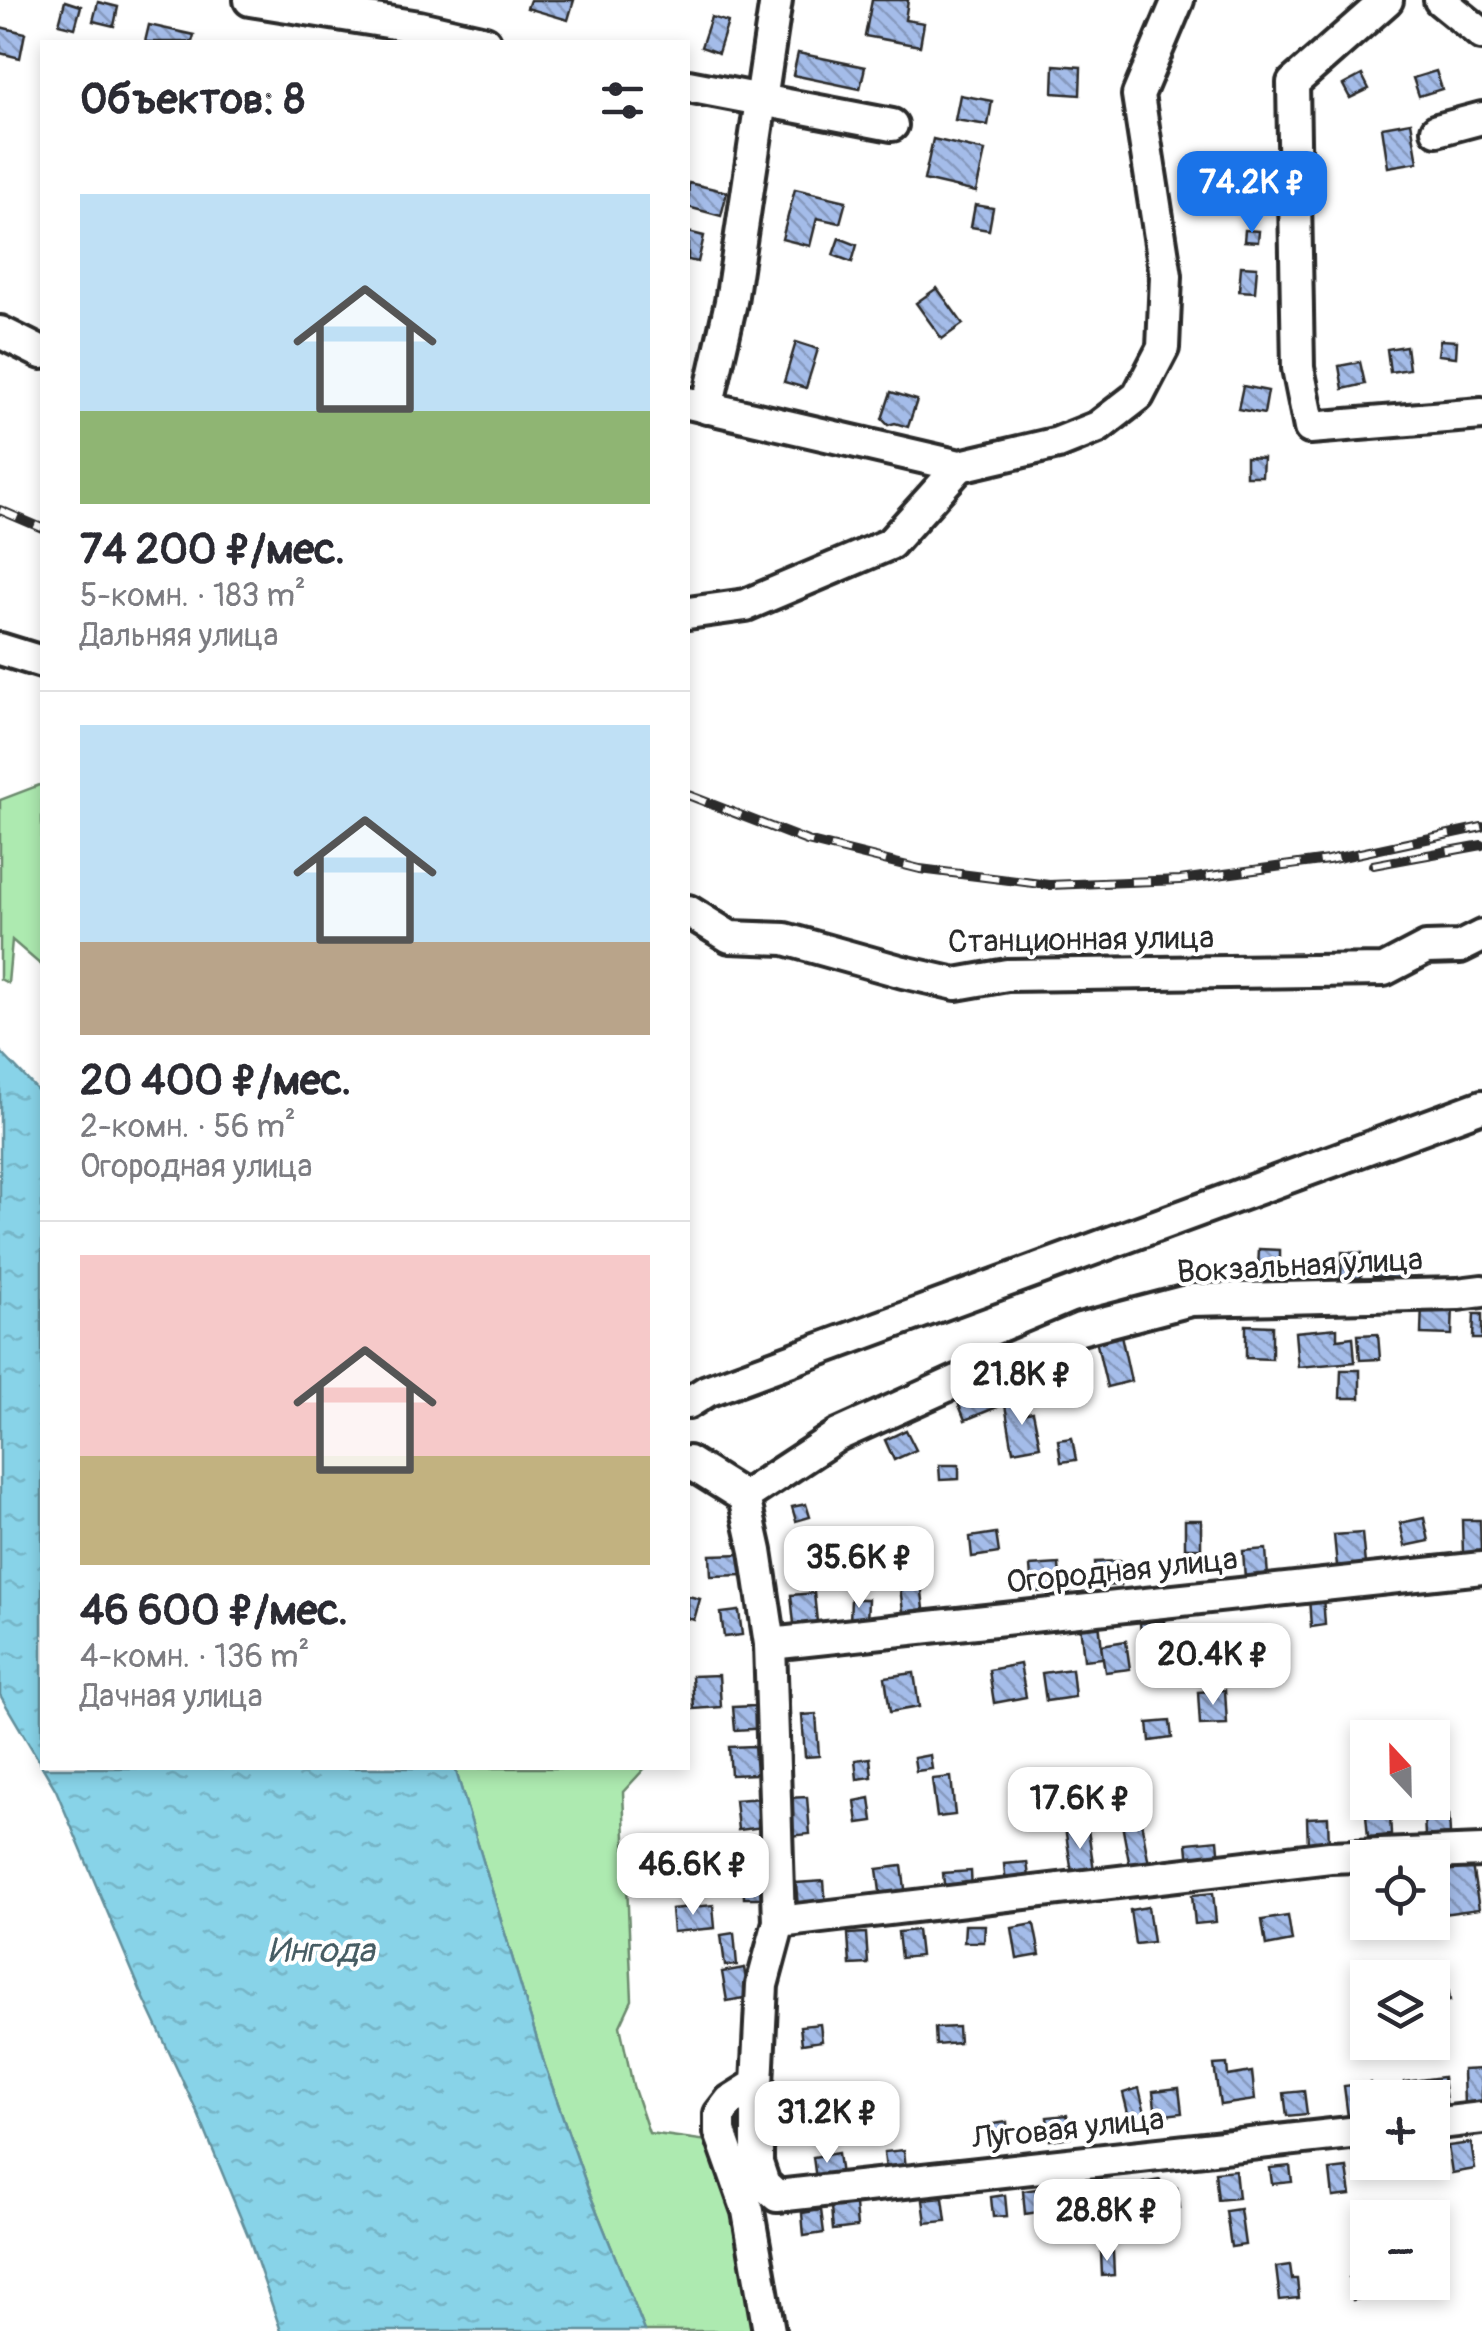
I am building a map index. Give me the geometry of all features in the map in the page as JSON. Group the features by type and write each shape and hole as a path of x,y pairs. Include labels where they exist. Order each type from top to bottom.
{"street":[{"path":"250,0 476,40"},
{"path":"776,0 731,302 697,406 960,466 1058,443 1098,427 1138,396 1163,348 1166,276 1138,95 1178,0"},
{"path":"1387,0 1293,84 1298,368 1310,428 1482,414"},
{"path":"1440,0 1482,34"},
{"path":"690,86 892,125"},
{"path":"1436,130 1482,118"},
{"path":"0,332 40,352"},
{"path":"690,613 746,605 890,544 960,466"},
{"path":"0,649 40,661"},
{"name":"Станционная улица","path":"690,912 730,937 785,939 956,984 1007,975 1384,970 1426,948 1460,946 1482,936"},
{"path":"690,1402 706,1391 1482,1106"},
{"name":"Вокзальная улица","path":"744,1497 838,1435 1080,1330 1191,1300 1482,1291"},
{"path":"690,1463 744,1497 770,1644 778,1922 762,1985 758,2084 730,2101 720,2114 720,2132 748,2211 770,2331"},
{"name":"Огородная улица","path":"770,1644 1482,1568"},
{"path":"778,1922 1330,1857 1482,1851"},
{"name":"Луговая улица","path":"758,2084 757,2163 764,2184 777,2196 1350,2133"},
{"path":"1450,2122 1482,2118"}],"green space":[{"path":"40,785 40,964 12,940 8,983 0,979 0,800"},
{"path":"456,1770 643,1770 623,1792 632,2000 620,2026 633,2086 649,2133 723,2143 766,2331 645,2331 589,2192 545,2066"}],"water":[{"path":"0,1051 40,1093 40,1763 0,1695"},
{"name":"Ингода","path":"44,1770 456,1770 545,2066 589,2192 645,2331 281,2331 249,2238 199,2116 141,1992"}],"building":[{"path":"530,0 574,0 568,20 527,8"},
{"path":"872,0 908,0 905,20 924,23 920,46 865,36"},
{"path":"65,1 81,6 75,28 59,24"},
{"path":"98,2 118,7 114,26 93,21"},
{"path":"711,17 728,22 718,53 701,47"},
{"path":"149,25 194,35 193,40 145,40"},
{"path":"0,27 25,33 20,58 0,53"},
{"path":"798,53 865,67 860,89 793,75"},
{"path":"1054,65 1081,67 1080,95 1053,93"},
{"path":"1436,71 1442,89 1419,96 1413,78"},
{"path":"1362,75 1369,89 1350,98 1343,85"},
{"path":"960,95 992,101 988,125 955,120"},
{"path":"1411,122 1418,162 1388,167 1382,127"},
{"path":"933,139 985,151 976,192 924,180"},
{"path":"1257,152 1272,157 1259,190 1244,184"},
{"path":"690,183 727,192 721,216 690,208"},
{"path":"795,189 846,201 840,223 817,218 810,246 782,239"},
{"path":"975,205 993,208 989,230 971,227"},
{"path":"1245,230 1259,231 1258,242 1244,241"},
{"path":"690,232 704,236 698,262 690,260"},
{"path":"839,238 857,245 852,262 833,255"},
{"path":"1241,266 1257,267 1255,292 1239,291"},
{"path":"937,288 963,324 942,339 916,303"},
{"path":"1440,340 1457,341 1456,357 1438,355"},
{"path":"796,342 818,349 806,388 784,382"},
{"path":"1406,346 1409,369 1390,372 1387,349"},
{"path":"1360,362 1365,384 1343,389 1339,366"},
{"path":"1243,386 1268,391 1264,414 1238,409"},
{"path":"891,392 917,400 908,427 888,425 882,419"},
{"path":"1246,457 1263,458 1262,476 1246,476"},
{"path":"1259,1249 1280,1250 1280,1270 1258,1270"},
{"path":"1342,1252 1362,1253 1361,1278 1341,1277"},
{"path":"1375,1258 1404,1261 1402,1279 1373,1276"},
{"path":"1422,1302 1453,1303 1452,1335 1421,1334"},
{"path":"1474,1314 1482,1314 1482,1339 1473,1339"},
{"path":"1246,1325 1272,1326 1272,1359 1246,1358"},
{"path":"1337,1328 1337,1339 1353,1337 1355,1362 1298,1367 1295,1332"},
{"path":"1378,1334 1380,1359 1360,1360 1358,1335"},
{"path":"1121,1335 1131,1381 1107,1387 1096,1340"},
{"path":"1341,1370 1360,1370 1360,1398 1340,1398"},
{"path":"994,1385 1002,1405 965,1420 957,1400"},
{"path":"1020,1402 1022,1414 1033,1412 1040,1446 1013,1451 1005,1405"},
{"path":"906,1430 916,1450 894,1460 885,1440"},
{"path":"1072,1438 1076,1460 1061,1462 1058,1440"},
{"path":"939,1465 959,1465 959,1479 940,1480"},
{"path":"806,1504 810,1517 796,1521 792,1507"},
{"path":"1424,1518 1429,1541 1405,1546 1400,1523"},
{"path":"1185,1520 1201,1520 1201,1548 1185,1548"},
{"path":"1462,1520 1480,1520 1481,1553 1463,1553"},
{"path":"996,1533 999,1553 972,1557 970,1537"},
{"path":"1362,1533 1365,1564 1337,1566 1334,1535"},
{"path":"1266,1549 1268,1577 1245,1579 1243,1551"},
{"path":"743,1554 744,1575 711,1576 710,1555"},
{"path":"1120,1561 1121,1585 1096,1586 1095,1562"},
{"path":"1059,1564 1061,1591 1032,1592 1030,1566"},
{"path":"921,1583 924,1609 903,1612 900,1586"},
{"path":"814,1593 817,1622 794,1624 791,1595"},
{"path":"690,1596 700,1599 694,1620 690,1619"},
{"path":"1323,1596 1325,1625 1311,1627 1309,1597"},
{"path":"851,1599 868,1599 867,1623 850,1622"},
{"path":"739,1611 742,1635 724,1637 721,1613"},
{"path":"1164,1621 1167,1654 1143,1656 1140,1623"},
{"path":"1099,1622 1103,1658 1084,1660 1080,1624"},
{"path":"1126,1641 1130,1669 1105,1672 1101,1645"},
{"path":"1254,1656 1256,1672 1233,1675 1232,1658"},
{"path":"1020,1664 1026,1697 994,1703 989,1670"},
{"path":"1072,1669 1075,1697 1046,1701 1042,1673"},
{"path":"914,1673 919,1707 890,1712 885,1677"},
{"path":"719,1675 721,1707 694,1709 692,1676"},
{"path":"1225,1690 1227,1724 1200,1725 1198,1692"},
{"path":"765,1699 768,1728 735,1730 733,1707 755,1706 754,1700"},
{"path":"816,1714 819,1756 805,1757 802,1715"},
{"path":"1170,1721 1172,1738 1150,1741 1148,1723"},
{"path":"754,1746 756,1774 731,1775 729,1747"},
{"path":"930,1755 932,1769 916,1771 914,1758"},
{"path":"870,1758 872,1777 857,1779 855,1760"},
{"path":"951,1777 955,1815 937,1817 932,1779"},
{"path":"807,1797 810,1834 790,1836 787,1798"},
{"path":"762,1798 764,1827 738,1830 735,1800"},
{"path":"870,1798 873,1821 858,1823 855,1801"},
{"path":"1140,1816 1150,1869 1131,1872 1121,1819"},
{"path":"1328,1817 1329,1846 1308,1847 1307,1818"},
{"path":"1366,1820 1390,1820 1391,1835 1368,1837"},
{"path":"1424,1820 1449,1820 1450,1834 1425,1836"},
{"path":"1087,1823 1095,1877 1073,1880 1065,1827"},
{"path":"1218,1840 1220,1862 1189,1864 1187,1843"},
{"path":"681,1845 682,1858 660,1859 660,1846"},
{"path":"1471,1859 1479,1909 1450,1913 1450,1862"},
{"path":"657,1860 658,1884 642,1884 641,1861"},
{"path":"1027,1862 1030,1884 1006,1887 1004,1864"},
{"path":"902,1866 906,1896 881,1899 877,1869"},
{"path":"764,1871 765,1898 744,1898 743,1872"},
{"path":"971,1871 972,1891 945,1894 943,1873"},
{"path":"824,1881 826,1906 798,1908 796,1883"},
{"path":"1213,1893 1216,1922 1195,1924 1192,1895"},
{"path":"713,1905 715,1928 673,1932 671,1909"},
{"path":"1148,1907 1153,1942 1135,1944 1130,1910"},
{"path":"1288,1916 1292,1941 1266,1946 1262,1920"},
{"path":"1034,1924 1040,1955 1017,1959 1012,1928"},
{"path":"965,1925 985,1925 984,1942 964,1942"},
{"path":"917,1930 920,1956 901,1958 898,1932"},
{"path":"734,1933 737,1965 725,1966 721,1935"},
{"path":"866,1933 868,1964 850,1965 848,1934"},
{"path":"744,1968 749,1997 727,2001 722,1972"},
{"path":"820,2024 822,2041 802,2044 800,2026"},
{"path":"958,2027 959,2043 936,2045 935,2028"},
{"path":"1227,2064 1228,2076 1252,2072 1255,2100 1220,2105 1214,2065"},
{"path":"1482,2069 1482,2107 1464,2107 1463,2070"},
{"path":"1350,2085 1350,2117 1348,2117 1344,2086"},
{"path":"1139,2088 1146,2117 1130,2121 1123,2093"},
{"path":"1179,2088 1182,2113 1156,2116 1153,2091"},
{"path":"1304,2091 1307,2114 1287,2116 1284,2093"},
{"path":"1067,2115 1070,2137 1050,2140 1047,2117"},
{"path":"1007,2122 1008,2138 989,2140 987,2125"},
{"path":"1471,2143 1475,2169 1452,2173 1450,2146"},
{"path":"904,2150 906,2169 886,2171 884,2152"},
{"path":"838,2153 841,2176 816,2179 813,2157"},
{"path":"1290,2166 1292,2182 1272,2184 1270,2168"},
{"path":"1347,2168 1351,2195 1333,2197 1330,2170"},
{"path":"1235,2170 1238,2198 1218,2200 1215,2172"},
{"path":"1160,2180 1161,2191 1177,2188 1180,2208 1161,2211 1162,2222 1150,2225 1143,2183"},
{"path":"1106,2181 1109,2204 1089,2206 1087,2183"},
{"path":"1043,2188 1045,2211 1025,2214 1023,2191"},
{"path":"1005,2195 1007,2216 993,2217 991,2197"},
{"path":"943,2198 946,2221 926,2223 923,2200"},
{"path":"855,2205 857,2227 833,2230 831,2207"},
{"path":"1240,2209 1245,2245 1231,2247 1226,2211"},
{"path":"821,2210 824,2233 804,2236 802,2213"},
{"path":"1101,2252 1113,2252 1114,2275 1102,2276"},
{"path":"1290,2265 1292,2279 1297,2279 1299,2298 1280,2300 1276,2267"}],"railway":[{"path":"0,510 40,527"},
{"path":"690,796 807,841 920,869 1049,885 1180,880 1328,860 1482,827"},
{"path":"1373,865 1482,845"}]}
